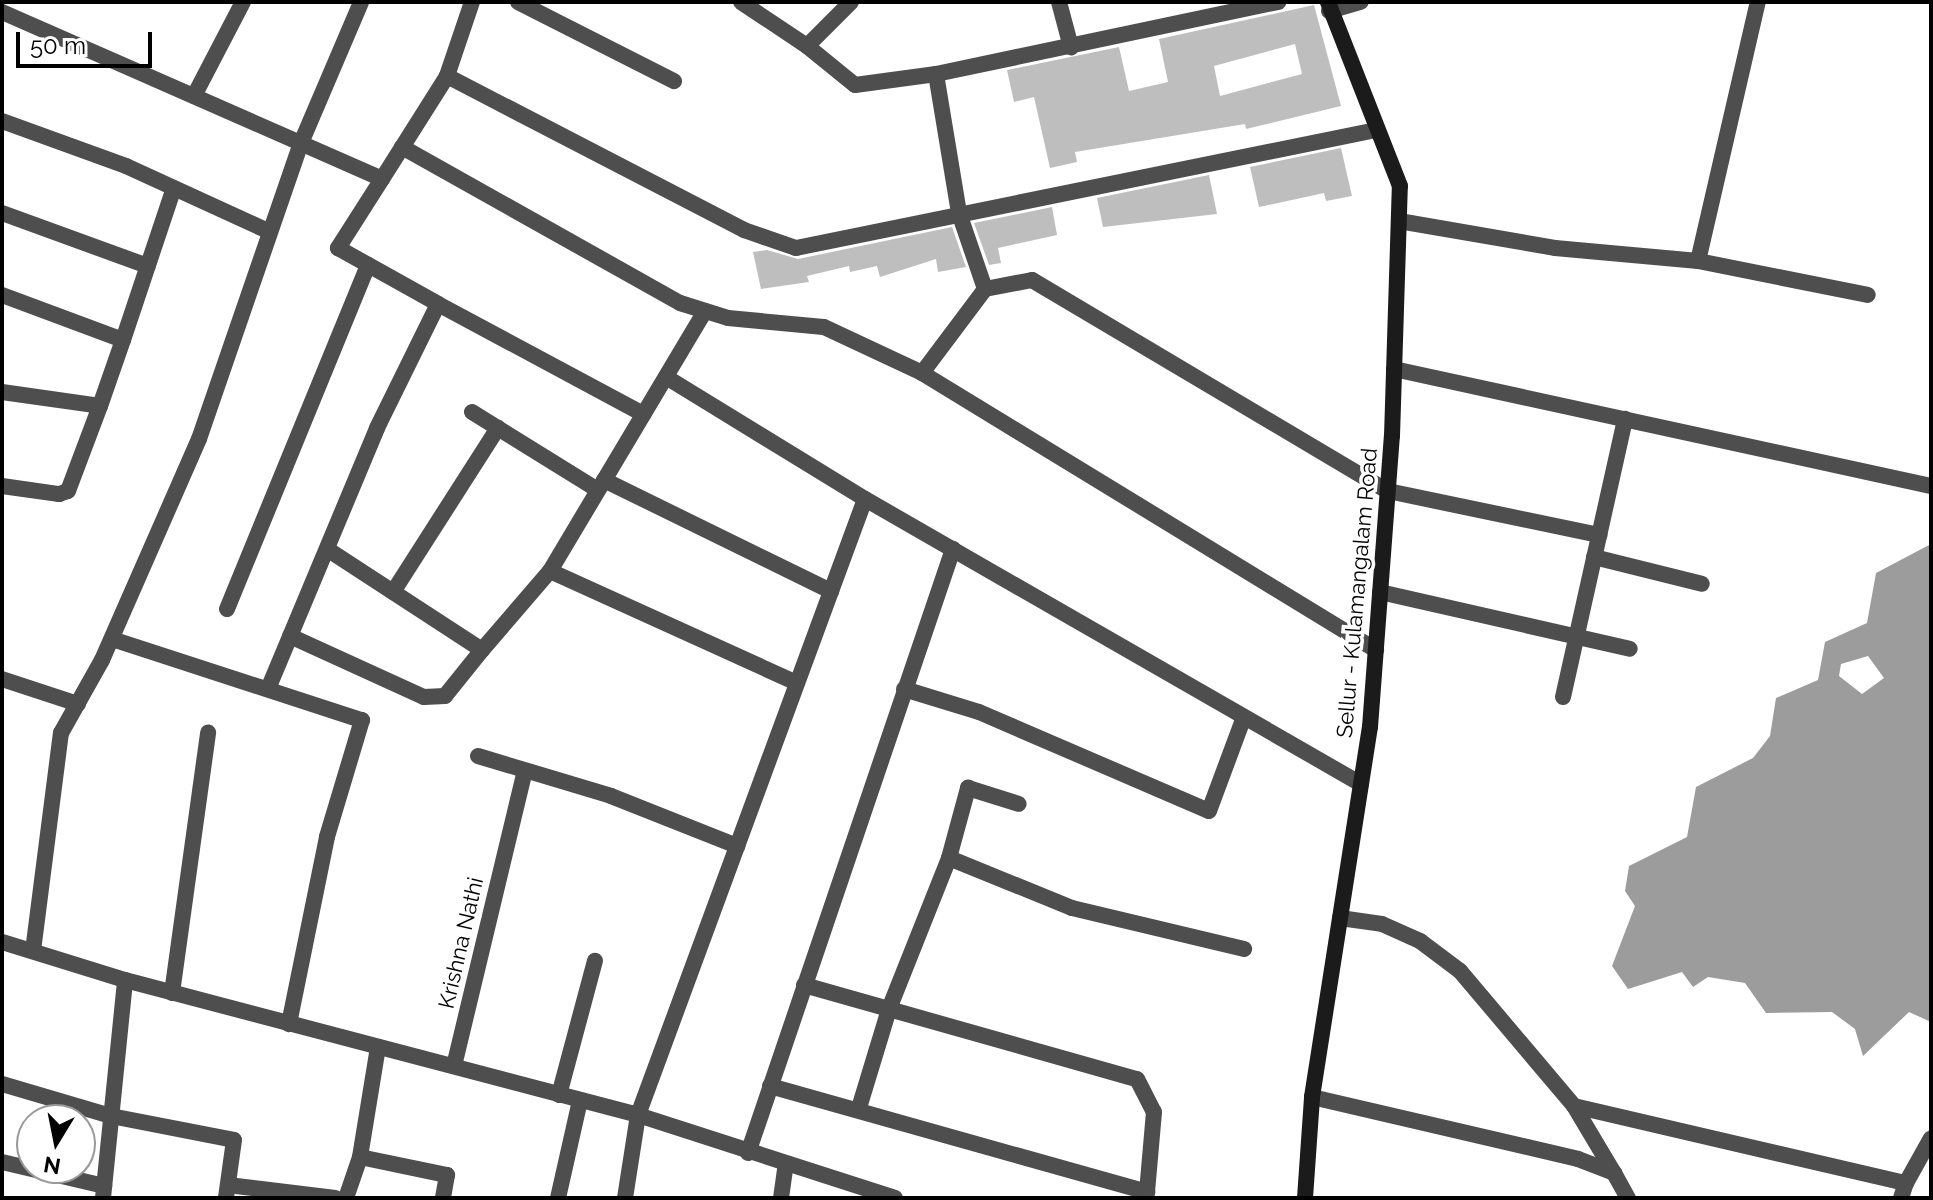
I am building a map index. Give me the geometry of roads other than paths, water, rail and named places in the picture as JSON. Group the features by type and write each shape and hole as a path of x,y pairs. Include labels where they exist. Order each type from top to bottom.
{"main road":[{"name":"Sellur - Kulamangalam Road","path":"1305,1198 1312,1097 1361,784 1376,650 1388,491 1400,186 1329,7"}],"street":[{"path":"194,96 243,2"},
{"path":"33,951 61,733 112,639 199,439 301,143 361,2"},
{"path":"472,2 447,76 338,248 643,414"},
{"path":"518,2 674,81"},
{"path":"741,2 807,46 855,85 936,74 1279,2"},
{"path":"807,46 851,2"},
{"path":"1059,2 1071,47"},
{"path":"1329,7 1361,2"},
{"path":"1698,261 1758,2"},
{"path":"2,12 382,179"},
{"path":"936,74 959,213 985,289"},
{"path":"447,76 744,230 796,248 1376,130"},
{"path":"2,121 174,188 270,232"},
{"path":"402,147 680,303 728,318 824,327 922,373 1376,650"},
{"path":"2,486 68,491 174,188"},
{"path":"2,213 148,266"},
{"path":"1399,221 1555,248 1698,261 1868,295"},
{"path":"227,609 368,265"},
{"path":"922,373 985,289 1032,280 1388,491 1599,535"},
{"path":"2,295 123,340"},
{"path":"268,689 327,549 438,304"},
{"path":"290,636 424,697 445,696 550,571 705,311"},
{"path":"1394,369 1931,486"},
{"path":"666,377 865,499 1361,784"},
{"path":"2,392 100,406"},
{"path":"472,412 601,485 831,591"},
{"path":"1563,697 1625,419"},
{"path":"393,592 498,428"},
{"path":"625,1198 638,1115 865,499"},
{"path":"327,549 482,650"},
{"path":"748,1153 953,549"},
{"path":"1594,557 1702,584"},
{"path":"550,571 797,683"},
{"path":"1380,592 1630,649"},
{"path":"112,639 362,720 327,837 289,1024"},
{"path":"2,679 78,704"},
{"path":"904,689 979,712 1209,811 1244,717"},
{"path":"172,993 208,732"},
{"path":"478,756 611,796 737,846"},
{"name":"Krishna Nathi","path":"454,1066 525,771"},
{"path":"859,1108 889,1009 949,858 968,788 1019,804"},
{"path":"949,858 1072,908 1244,949"},
{"path":"1340,918 1382,924 1420,941 1460,971 1574,1106 1628,1198"},
{"path":"2,942 172,993 638,1115 895,1198"},
{"path":"559,1095 595,961"},
{"path":"2,1162 103,1192 125,980"},
{"path":"770,1086 859,1108 1146,1195 1154,1112 1137,1079 804,985"},
{"path":"346,1198 360,1157 378,1047"},
{"path":"2,1084 111,1116 234,1140 227,1192 335,1198"},
{"path":"1312,1097 1578,1159 1614,1173"},
{"path":"558,1198 580,1100"},
{"path":"1574,1106 1904,1190 1931,1138"},
{"path":"360,1157 447,1175 443,1198"},
{"path":"781,1198 786,1164"}]}
